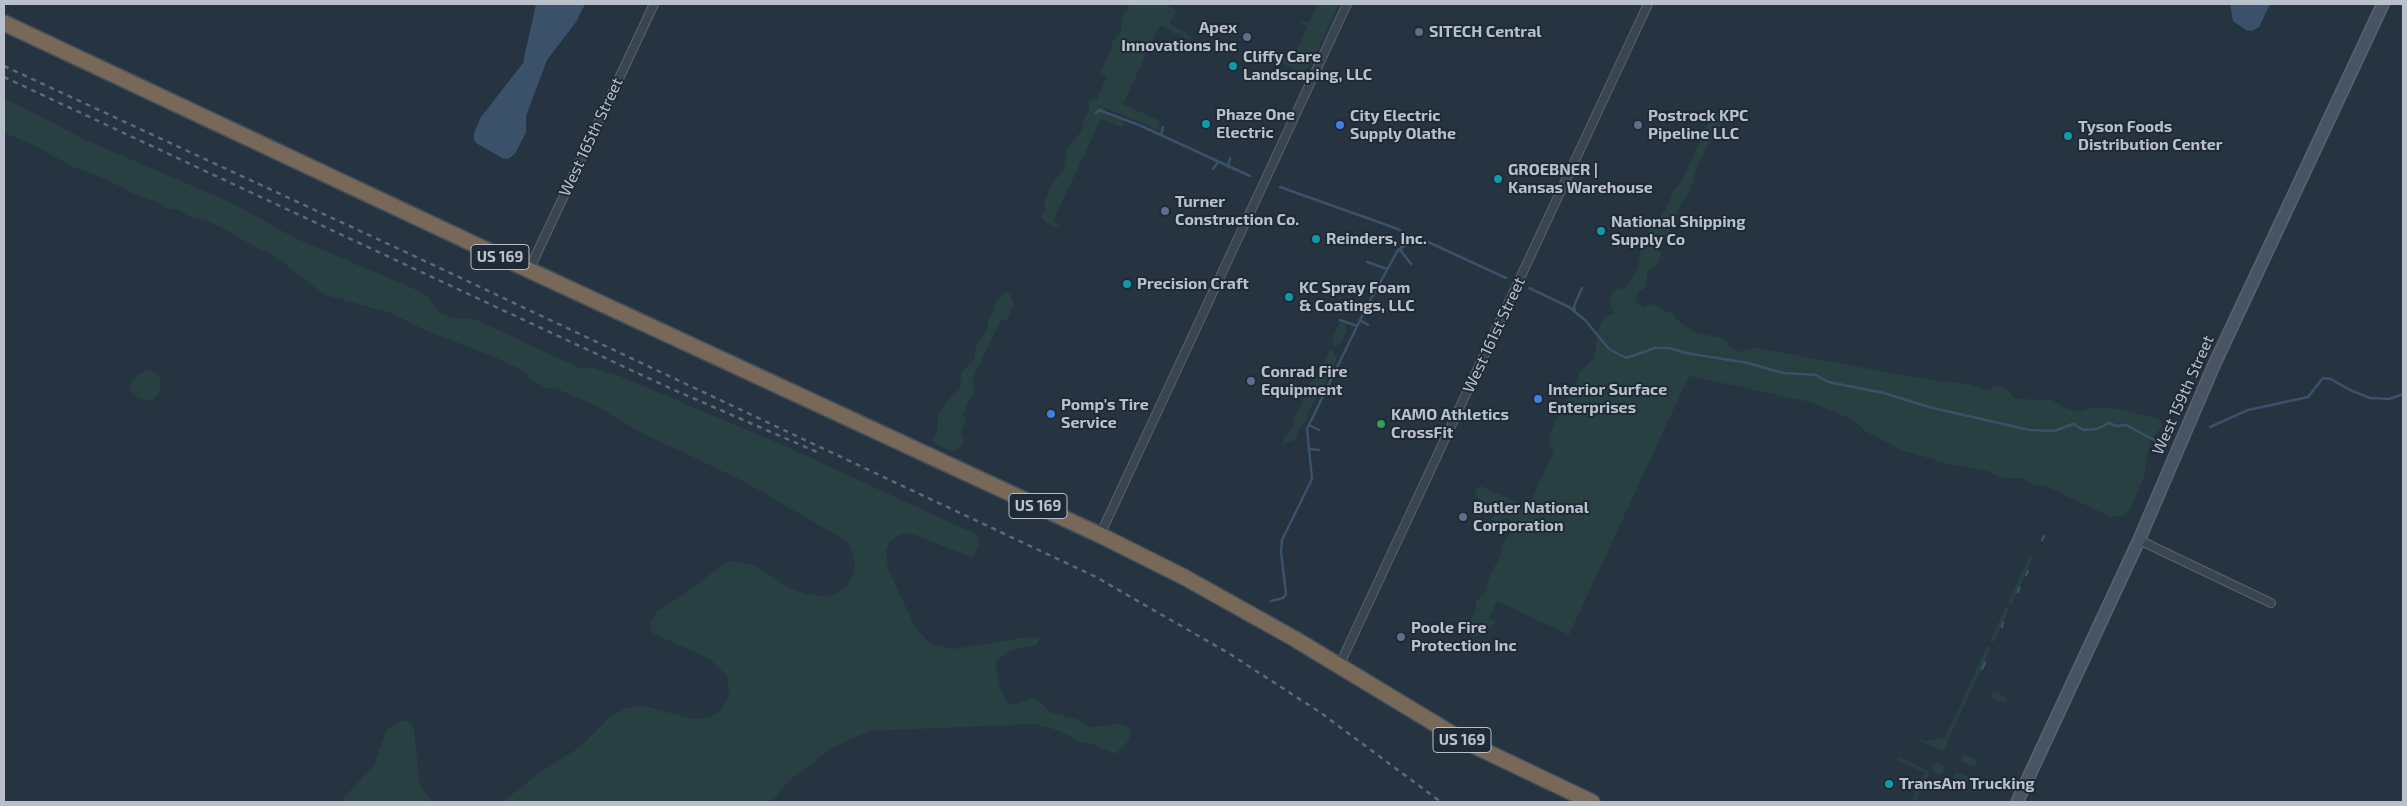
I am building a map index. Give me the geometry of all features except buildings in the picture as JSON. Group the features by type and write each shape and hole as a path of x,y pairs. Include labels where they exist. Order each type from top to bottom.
{"highway":[{"name":"US 169","path":"4,23 529,270 1100,535 1208,590 1462,740 1592,802"}],"street":[{"name":"West 165th Street","path":"529,270 654,4"},
{"path":"1100,535 1347,4"},
{"name":"West 161st Street","path":"1339,666 1648,4"},
{"name":"West 159th Street","path":"2018,802 2139,540 2214,365 2384,4"},
{"path":"2139,540 2271,604"}],"green space":[{"path":"1131,4 1169,4 1168,6 1177,10 1169,24 1188,33 1187,35 1191,37 1190,40 1160,25 1123,104 1160,121 1158,130 1103,107 1110,117 1121,118 1124,125 1121,127 1101,119 1053,221 1059,224 1056,228 1053,227 1041,218 1045,211 1044,203 1051,185 1064,169 1067,149 1082,130 1085,116 1089,112 1089,101 1097,99 1107,76 1101,74 1101,70 1110,53 1113,41 1121,31 1123,15"},
{"path":"1318,4 1339,4 1311,64 1304,70 1295,70 1281,62 1285,55 1293,58 1307,27 1300,22 1309,23"},
{"path":"4,98 88,141 232,203 295,238 419,291 427,296 439,313 453,318 475,319 579,368 593,368 619,376 783,445 973,533 979,537 979,544 973,558 915,535 905,533 891,540 886,550 888,569 916,629 931,644 953,649 1027,637 1040,638 1036,645 1012,650 997,660 995,666 1001,689 1007,702 1013,705 1031,698 1040,701 1049,712 1076,719 1089,727 1120,724 1128,727 1131,733 1129,740 1115,754 1095,745 1081,742 1060,731 1035,724 869,731 832,748 790,780 771,802 502,802 542,771 580,747 609,718 626,708 644,706 693,719 708,718 722,710 729,694 727,676 710,659 652,633 650,622 657,611 683,595 724,564 733,561 756,566 788,587 806,594 828,597 834,595 847,585 853,574 855,564 850,546 846,541 745,482 640,432 596,406 555,388 547,388 535,382 521,370 499,359 422,329 391,313 325,295 272,254 260,250 228,231 209,222 190,217 177,209 167,209 158,202 138,196 106,179 75,168 32,144 4,133"},
{"path":"1714,109 1722,112 1721,123 1699,162 1689,193 1680,204 1675,222 1659,249 1661,254 1659,262 1648,271 1644,289 1637,293 1636,301 1644,307 1650,304 1660,306 1662,310 1674,313 1677,320 1694,332 1721,338 1738,352 1757,348 1930,380 1969,384 1984,390 1999,386 2010,391 2011,395 2017,399 2052,400 2065,408 2079,412 2090,408 2111,408 2153,417 2161,421 2162,426 2150,442 2144,477 2129,511 2124,516 2111,517 2045,486 2035,485 2022,478 2002,478 1987,471 1952,465 1901,450 1865,431 1853,420 1810,402 1689,376 1569,635 1497,601 1489,618 1497,622 1483,634 1476,637 1471,636 1467,626 1476,611 1476,602 1485,593 1491,572 1501,556 1501,546 1512,529 1513,524 1509,519 1504,518 1498,522 1492,520 1496,511 1479,499 1475,494 1476,489 1481,486 1528,507 1554,450 1548,445 1550,434 1557,419 1565,410 1566,400 1573,393 1580,372 1595,358 1598,331 1602,321 1605,316 1614,314 1609,297 1616,289 1625,288 1638,268 1641,251 1636,244 1636,240 1638,236 1648,238 1649,228 1658,221 1668,205 1672,192 1681,183"},
{"path":"1006,291 1010,294 1014,306 1007,319 1000,322 972,380 975,389 962,415 966,420 961,433 964,436 962,446 953,451 948,450 932,441 937,431 938,414 952,395 960,388 961,373 974,359 977,343 988,329 988,319 995,310 995,302"},
{"path":"1340,323 1345,324 1347,331 1341,344 1334,346 1332,338"},
{"path":"1331,348 1337,358 1335,365 1308,412 1307,420 1299,428 1296,440 1282,444 1284,436 1292,429 1295,423 1293,418 1299,409 1310,382 1317,376 1318,365 1324,362"},
{"path":"149,370 159,374 161,384 159,395 151,401 138,398 130,390 130,384 137,375"},
{"path":"2030,555 2033,557 2012,604 2008,602"},
{"path":"2006,607 2009,609 1994,642 1990,641"},
{"path":"1987,646 1991,648 1946,745 1949,747 1942,751 1914,738 1928,741 1945,738"},
{"path":"1993,691 2007,697 2005,703 1991,698"},
{"path":"403,720 409,722 414,728 419,780 422,789 433,802 340,802 374,765 387,729"},
{"path":"1964,754 1977,760 1975,767 1960,761"},
{"path":"1900,757 1930,772 1916,802 1911,802 1925,773 1896,760"},
{"path":"1936,763 1940,763 1944,769 1940,775 1936,775 1932,771 1932,767"},
{"path":"1955,772 1969,777 1968,783 1954,778"}],"water":[{"path":"536,4 585,4 576,22 547,60 526,116 526,132 515,154 508,159 502,158 476,143 474,133 481,117 523,63"},
{"path":"2230,4 2270,4 2259,27 2252,31 2246,30 2233,21"}],"waterway":[{"path":"1096,113 1099,110 1139,125 1250,176"},
{"path":"1161,135 1163,127"},
{"path":"1228,167 1230,158"},
{"path":"1213,169 1218,162"},
{"path":"1280,187 1398,229 1414,242"},
{"path":"1271,601 1283,598 1286,594 1281,552 1282,540 1312,479 1307,429 1365,310 1398,250 1410,243 1426,241 1506,278"},
{"path":"1401,247 1401,251 1411,264"},
{"path":"1367,262 1387,269"},
{"path":"1380,284 1389,293"},
{"path":"1529,288 1569,307 1585,320 1609,349 1626,358 1655,348 1669,348 1686,353 1748,363 1783,373 1816,375 1828,382 1884,393 1929,407 2029,430 2054,431 2073,424 2084,430 2097,429 2109,423 2116,426 2126,425 2156,441"},
{"path":"1575,312 1574,306 1582,288"},
{"path":"1340,320 1357,326"},
{"path":"1360,320 1368,325"},
{"path":"2210,427 2248,410 2308,397 2323,378 2331,379 2350,390 2370,398 2389,399 2403,394"},
{"path":"1328,386 1337,391"},
{"path":"1309,425 1319,430"},
{"path":"1309,449 1319,450"},
{"path":"2042,540 2044,536"},
{"path":"2026,575 2028,571"},
{"path":"2018,592 2019,588"},
{"path":"2002,627 2003,623"},
{"path":"1982,669 1985,663"}],"railway":[{"path":"4,66 412,255 1096,577 1230,654 1321,713 1441,802"},
{"path":"4,77 663,385 819,453"}],"place":[{"name":"SITECH Central","path":"1419,32"},
{"name":"Apex Innovations Inc","path":"1247,37"},
{"name":"Cliffy Care Landscaping, LLC","path":"1233,66"},
{"name":"Phaze One Electric","path":"1206,124"},
{"name":"City Electric Supply Olathe","path":"1340,125"},
{"name":"Postrock KPC Pipeline LLC","path":"1638,125"},
{"name":"Tyson Foods Distribution Center","path":"2068,136"},
{"name":"GROEBNER | Kansas Warehouse","path":"1498,179"},
{"name":"Turner Construction Co.","path":"1165,211"},
{"name":"National Shipping Supply Co","path":"1601,231"},
{"name":"Reinders, Inc.","path":"1316,239"},
{"name":"Precision Craft","path":"1127,284"},
{"name":"KC Spray Foam & Coatings, LLC","path":"1289,297"},
{"name":"Conrad Fire Equipment","path":"1251,381"},
{"name":"Interior Surface Enterprises","path":"1538,399"},
{"name":"Pomp's Tire Service","path":"1051,414"},
{"name":"KAMO Athletics CrossFit","path":"1381,424"},
{"name":"Butler National Corporation","path":"1463,517"},
{"name":"Poole Fire Protection Inc","path":"1401,637"},
{"name":"TransAm Trucking","path":"1889,784"}]}
